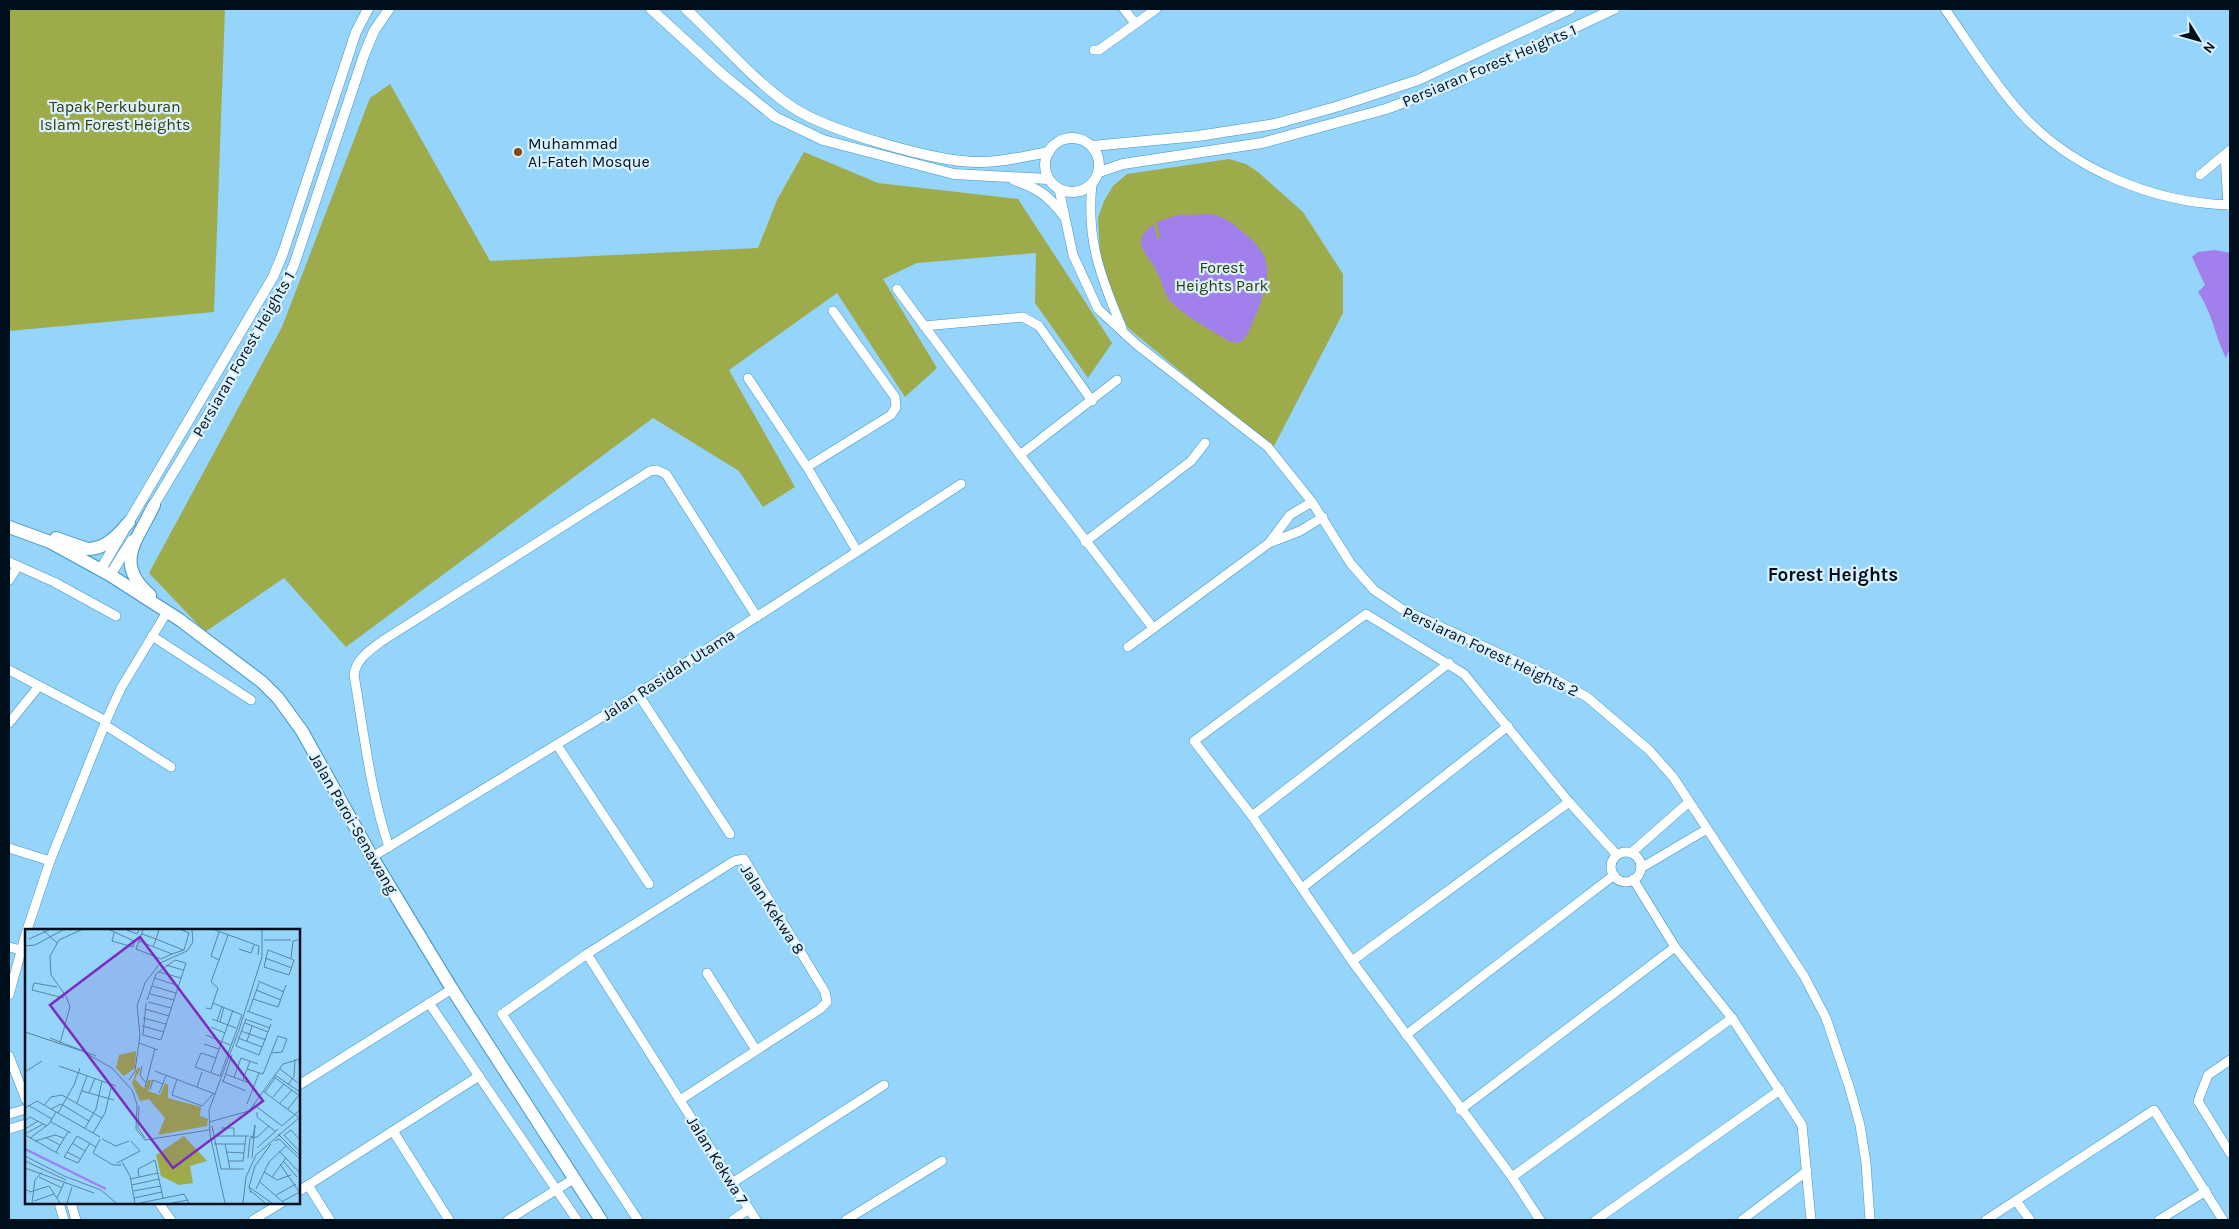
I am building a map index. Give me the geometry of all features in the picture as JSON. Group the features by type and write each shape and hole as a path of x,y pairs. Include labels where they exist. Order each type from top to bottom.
{"main road":[{"path":"154,505 130,554 130,564 133,576 143,588 180,620"},
{"path":"9,527 35,530 87,549 106,545 129,522"},
{"name":"Jalan Paroi-Senawang","path":"9,527 50,542 106,572 180,620 262,682 278,698 302,730 372,858 452,989 601,1220"}],"street":[{"name":"Persiaran Forest Heights 1","path":"106,572 129,522 273,277 356,32 368,9"},
{"name":"Persiaran Forest Heights 1","path":"106,572 154,505 284,287 294,265 364,55 374,32 388,9"},
{"path":"651,9 722,74 775,117 804,132 823,140 954,174 1048,179"},
{"path":"686,9 771,91 793,108 813,119 846,131 956,160 980,162 1007,160 1049,152"},
{"path":"1124,9 1135,23"},
{"path":"1094,50 1099,50 1156,9"},
{"name":"Persiaran Forest Heights 1","path":"1092,146 1198,136 1275,124 1340,106 1418,80 1570,9"},
{"name":"Persiaran Forest Heights 1","path":"1098,172 1123,164 1262,143 1386,109 1458,82 1614,9"},
{"path":"1945,9 2020,113 2048,137 2080,160 2109,176 2137,187 2172,197 2204,204 2229,205 2228,153"},
{"path":"1092,184 1079,192 1072,193 1058,189 1048,179 1045,165 1049,152 1059,142 1066,139 1080,139 1092,146 1098,158 1098,172 1092,184 1089,211 1094,249 1102,280 1123,331"},
{"path":"2200,175 2228,153"},
{"path":"998,176 1040,190 1064,216"},
{"name":"Persiaran Forest Heights 2","path":"1058,189 1073,255 1098,309 1136,344 1268,447 1312,502 1351,564 1374,590 1402,609 1553,678 1587,697 1649,750 1673,777 1804,976 1826,1018 1860,1125 1866,1163 1870,1220"},
{"path":"897,289 1020,456 1153,628"},
{"path":"807,467 891,415 896,407 896,398 833,312"},
{"path":"924,326 1023,317 1032,320 1039,326 1092,401"},
{"path":"748,378 807,467 857,550"},
{"path":"1020,456 1117,380"},
{"path":"1085,542 1191,461 1205,443"},
{"path":"389,847 382,827 370,773 354,675 355,666 370,650 382,641 650,471 657,470 666,474 757,617"},
{"name":"Jalan Rasidah Utama","path":"372,858 638,694 961,484"},
{"path":"1269,543 1290,515 1312,502"},
{"path":"1128,647 1269,543 1300,531 1323,518"},
{"path":"9,580 13,564 54,582 116,616"},
{"path":"28,929 50,861 105,723 121,688 168,612"},
{"path":"1540,1220 1512,1178 1352,961 1252,816 1194,741 1366,614 1449,663 1464,674 1569,802 1617,855"},
{"path":"152,636 250,700"},
{"path":"1252,816 1449,663"},
{"path":"9,670 105,723 171,767"},
{"path":"9,723 39,686"},
{"path":"638,694 730,834"},
{"path":"1302,888 1508,726"},
{"path":"556,745 649,884"},
{"path":"1352,961 1569,802"},
{"path":"1631,853 1689,802"},
{"path":"1634,880 1641,868 1707,829"},
{"path":"9,848 50,861"},
{"path":"1634,880 1625,881 1614,875 1612,866 1617,855 1626,852 1631,853 1639,858 1641,868"},
{"name":"Jalan Kekwa 8","path":"638,1220 502,1014 587,954 734,861 744,859 825,992 827,1002 820,1009 680,1100"},
{"path":"1406,1035 1614,875"},
{"path":"1634,880 1675,947 1732,1018 1802,1125 1811,1220"},
{"path":"9,995 25,938"},
{"path":"9,947 21,950"},
{"path":"1460,1110 1675,947"},
{"name":"Jalan Kekwa 7","path":"587,954 756,1220"},
{"path":"707,973 756,1050"},
{"path":"300,1084 452,989"},
{"path":"430,1004 577,1220"},
{"path":"1512,1178 1732,1018"},
{"path":"9,1056 25,1097"},
{"path":"2230,1060 2208,1075 2198,1101 2230,1153"},
{"path":"300,1190 479,1076"},
{"path":"732,1183 884,1085"},
{"path":"1596,1220 1780,1090"},
{"path":"9,1114 25,1109"},
{"path":"1986,1220 2017,1202 2154,1110 2223,1220"},
{"path":"9,1129 25,1124"},
{"path":"393,1131 449,1220"},
{"path":"846,1220 942,1161"},
{"path":"1742,1220 1807,1171"},
{"path":"508,1220 574,1178"},
{"path":"308,1186 330,1220"},
{"path":"2159,1220 2206,1191"},
{"path":"2017,1202 2030,1220"},
{"path":"59,1204 64,1220"},
{"path":"71,1204 76,1220"},
{"path":"160,1204 171,1220"},
{"path":"253,1220 279,1204"},
{"path":"733,1220 749,1209"}],"green space":[{"name":"Tapak Perkuburan Islam Forest Heights","path":"9,9 225,9 214,312 9,331"},
{"path":"390,84 490,261 758,248 777,200 804,152 878,183 1018,199 1112,343 1088,378 1035,303 1036,253 917,263 883,279 937,368 905,397 837,293 729,370 795,487 763,507 739,471 653,418 346,647 284,578 205,632 149,573 282,327 370,98"},
{"name":"Forest Heights Park","path":"1229,159 1246,164 1258,172 1303,212 1343,274 1343,313 1273,448 1127,327 1107,279 1100,252 1098,218 1104,201 1113,186 1127,174"}],"shaded area":[{"path":"1211,214 1229,221 1237,227 1258,246 1266,260 1266,284 1258,310 1247,335 1238,343 1225,339 1190,317 1171,302 1141,243 1146,231 1154,224 1157,239 1160,238 1157,222 1178,215"},
{"path":"2215,250 2230,253 2230,348 2226,358 2207,307 2198,292 2205,285 2192,257 2198,252"}],"place":[{"name":"Muhammad Al-Fateh Mosque","path":"518,152"}],"district":[{"name":"Forest Heights","path":"1833,574"}]}
